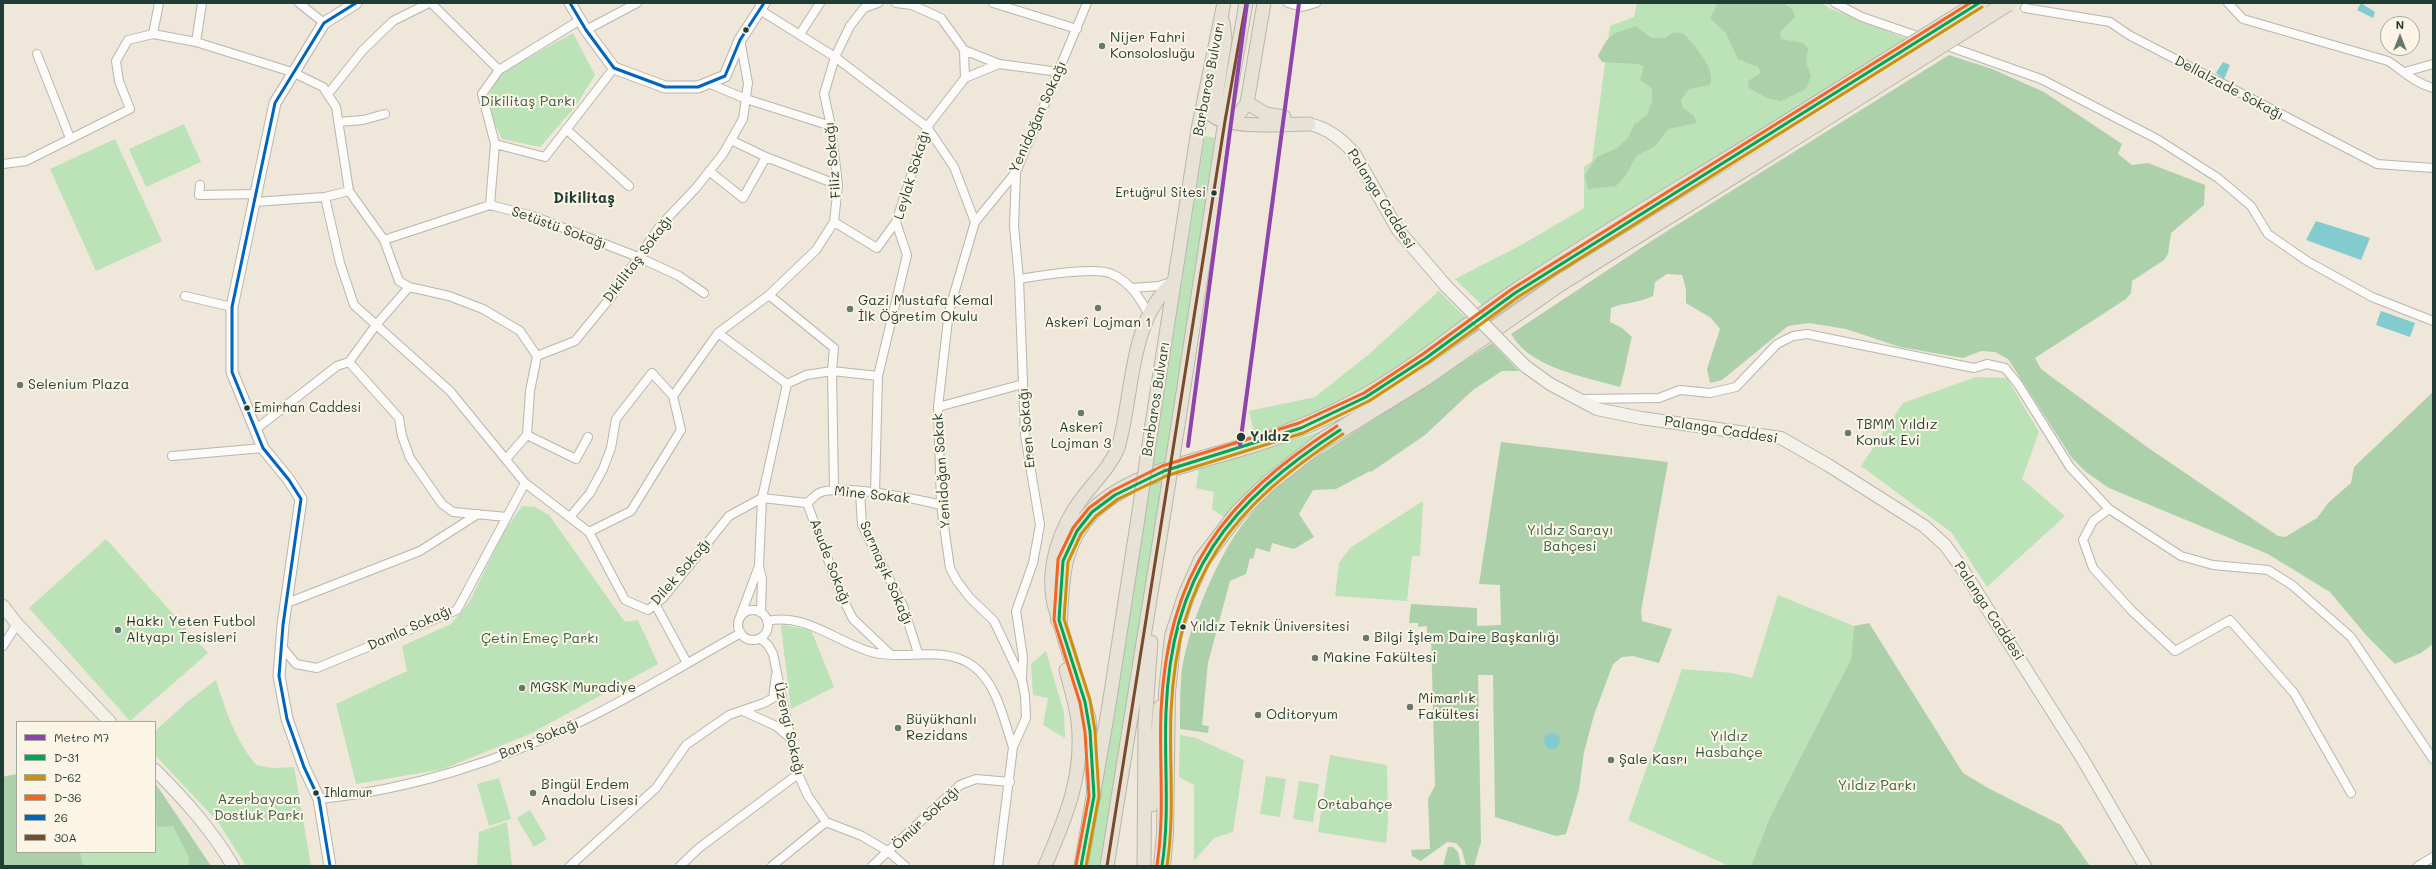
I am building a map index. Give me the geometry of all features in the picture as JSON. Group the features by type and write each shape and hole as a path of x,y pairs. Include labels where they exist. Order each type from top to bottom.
{"highway":[{"path":"1059,620 1063,561 1077,531 1092,512 1104,501 1164,471 1301,428 1366,396 1426,358 1515,293 1979,3"},
{"path":"1162,866 1165,834 1166,710 1170,652 1180,612 1202,560 1238,513 1283,471 1322,441 1426,377 1535,299 2008,3"}],"main road":[{"name":"Barbaros Bulvarı","path":"1081,866 1094,796 1198,128 1224,3"},
{"name":"Barbaros Bulvarı","path":"1107,866 1225,121 1246,3"},
{"path":"1225,121 1237,117 1247,103 1264,3"},
{"path":"1221,16 1225,39 1212,111 1213,116 1225,121 1253,124 1309,124"},
{"path":"1247,103 1266,114 1297,119 1309,124"},
{"name":"Palanga Caddesi","path":"1309,124 1329,131 1345,143 1354,153 1398,230 1446,286 1525,366 1577,399 1597,409 1641,418 1781,438 1828,465 1924,526 1945,545 1961,567 2082,758 2145,866"},
{"path":"1094,796 1089,719 1064,640 1052,594 1052,570 1058,542 1072,512 1112,463 1124,429 1136,357 1149,315 1160,295 1174,281"},
{"path":"1144,866 1145,725 1152,630 1148,610"},
{"path":"4,611 109,721"},
{"path":"1045,866 1070,806 1078,766 1078,719 1064,659 1064,640"},
{"path":"1144,866 1150,826 1161,686 1170,652"},
{"path":"156,771 203,821 216,838 233,866"}],"street":[{"path":"153,34 159,3"},
{"path":"196,42 202,3"},
{"path":"299,3 324,23"},
{"path":"328,865 319,799 304,767 287,719 280,676 287,603 301,499 290,480 264,448 232,372 232,307 275,103 292,72 324,23 356,3"},
{"path":"328,94 364,50 393,21 430,3 499,70"},
{"path":"570,3 586,30 614,68 665,88 698,88 725,76 740,40 762,5 800,34 835,57 927,127 954,167 975,222"},
{"path":"586,30 637,3"},
{"path":"800,34 820,3"},
{"name":"Filiz Sokağı","path":"673,396 718,333 769,296 816,250 834,222 838,185 831,126 824,94 835,57 850,26 864,8 878,3"},
{"path":"896,3 912,5 941,18 964,50 999,64 1059,72"},
{"path":"993,3 1077,28"},
{"name":"Yenidoğan Sokağı","path":"975,222 1016,172 1087,3"},
{"path":"1288,3 1302,7 1316,3"},
{"path":"1835,3 1862,17 2041,79 2157,140 2218,178 2251,206 2268,234 2307,261 2372,297 2433,321"},
{"path":"2228,3 2243,19 2388,61 2405,72 2416,83 2433,88"},
{"name":"Dellalzade Sokağı","path":"2025,8 2110,22 2129,36 2377,164 2433,168"},
{"path":"384,240 490,205 495,144 482,94 499,70 580,20"},
{"path":"3,164 26,161 130,109 119,81 116,61 128,40 153,34 196,42 292,72 323,87 336,107 349,191 384,240 399,281 409,287 449,296 483,309 520,331 537,356 530,391 527,434 506,460"},
{"name":"Dikilitaş Sokağı","path":"537,356 575,341 610,297 660,226 709,171 731,140 744,119 748,83 740,40"},
{"path":"964,50 965,78 999,64"},
{"path":"37,54 70,138"},
{"path":"2405,72 2433,64"},
{"path":"495,144 545,157 614,68"},
{"name":"Leylak Sokağı","path":"875,493 878,376 907,255 896,222 927,127 965,78"},
{"path":"708,84 746,99 831,126"},
{"path":"338,122 363,120 385,114"},
{"path":"566,129 629,186"},
{"path":"731,140 766,157 838,185"},
{"path":"709,171 743,198 766,157"},
{"name":"Eren Sokağı","path":"1016,172 1014,226 1019,279 1025,435 1040,525 1032,563 1016,611 1023,657 1022,680"},
{"path":"200,185 199,195 256,198 325,197 349,191"},
{"path":"325,197 340,263 354,305 450,391 525,483"},
{"name":"Setüstü Sokağı","path":"490,205 533,216 638,257 679,276 704,293"},
{"path":"834,222 877,248 896,222"},
{"name":"Yenidoğan Sokak","path":"975,222 949,311 938,408 941,505 950,568 957,581 970,598 994,621 1022,680 1026,718 1013,747 1010,782 998,866"},
{"path":"1019,279 1067,272 1111,273 1132,288 1149,315"},
{"path":"1132,288 1158,286 1174,281"},
{"path":"256,429 337,366 349,362 376,325 409,287"},
{"path":"185,296 232,307"},
{"path":"769,296 834,348 832,371 834,489"},
{"path":"718,333 787,384"},
{"path":"1577,399 1659,398 1680,390 1710,393 1736,387 1778,344 1793,336 1807,334 1974,368 1987,364 2005,368 2018,384 2070,467 2108,509 2181,556 2213,565 2268,570 2292,586 2351,637 2433,760"},
{"path":"349,362 399,418 402,436 410,458 442,504 453,512 507,517"},
{"path":"787,384 806,375 832,371 878,376"},
{"path":"570,517 590,493 604,469 611,448 616,419 652,374 673,396 681,430 631,511 589,532"},
{"path":"759,566 738,627 741,633 750,639 760,638 766,631 767,620 761,612 762,579 759,566 762,498 787,384"},
{"path":"938,408 1024,384"},
{"path":"527,434 576,459 588,437"},
{"path":"172,456 264,448"},
{"name":"Dilek Sokağı","path":"525,483 589,532 625,600 648,610 693,562 729,516 762,498"},
{"name":"Damla Sokağı","path":"282,647 296,664 317,668 457,610 525,483"},
{"name":"Mine Sokak","path":"807,503 818,493 834,489 902,496 941,505"},
{"name":"Sarmaşık Sokağı","path":"860,492 862,525 903,606 918,653"},
{"path":"762,498 807,503"},
{"name":"Asude Sokağı","path":"807,503 842,597 853,619 890,654"},
{"path":"2108,509 2093,521 2084,540 2093,568 2132,611 2175,651 2230,620 2294,693 2351,793"},
{"path":"287,603 420,551 478,514"},
{"path":"655,604 686,663"},
{"path":"740,618 747,611 761,612"},
{"path":"767,620 781,617 797,620 876,653 918,653 954,657 972,664 982,673 996,698 1013,747"},
{"path":"3,646 17,624"},
{"name":"Barış Sokağı","path":"319,799 346,796 442,775 529,744 582,722 741,633"},
{"name":"Üzengi Sokağı","path":"760,638 768,645 773,654 776,675 798,774 808,796 826,822"},
{"path":"570,866 656,788 686,746 729,715 773,698 776,675"},
{"path":"742,711 776,726 790,738"},
{"path":"680,866 699,848 798,774"},
{"name":"Ömür Sokağı","path":"889,852 960,785 976,779 1010,782"},
{"path":"772,866 826,822 862,836 889,852 905,866"},
{"path":"872,866 889,852"},
{"path":"2418,866 2433,857"}],"green space":[{"path":"1637,3 1822,3 1829,8 1907,39 1485,308 1455,279 1525,243 1584,208 1584,167 1592,161 1610,26 1634,17"},
{"path":"1718,3 1783,3 1793,10 1795,17 1780,32 1781,39 1803,43 1808,48 1806,62 1811,76 1806,89 1781,101 1767,98 1749,88 1748,81 1761,73 1758,67 1738,59 1726,33 1710,18"},
{"path":"1635,26 1652,38 1666,38 1675,33 1685,35 1708,66 1711,79 1710,85 1689,89 1681,100 1682,107 1694,116 1696,123 1668,129 1655,146 1636,156 1626,175 1616,186 1588,189 1585,175 1597,157 1617,148 1628,138 1634,125 1647,115 1652,102 1652,88 1640,80 1644,66 1637,64 1602,62 1598,56 1612,35"},
{"name":"Dikilitaş Parkı","path":"573,33 595,75 575,107 540,147 502,139 485,104 499,74"},
{"path":"1949,55 1992,69 2044,92 2122,144 2118,154 2132,165 2148,163 2205,185 2204,205 2171,233 2168,254 2164,260 2132,281 2131,293 2126,299 2035,358 2041,369 2147,447 2278,536 2285,537 2317,518 2329,502 2351,483 2354,467 2433,392 2433,644 2421,653 2395,664 2366,635 2330,592 2268,554 2109,488 2086,472 2072,458 2008,359 1995,352 1981,351 1963,358 1900,347 1846,329 1809,323 1788,326 1722,380 1710,383 1707,369 1720,329 1711,318 1686,303 1686,289 1682,275 1667,274 1655,282 1653,296 1611,308 1610,322 1622,328 1632,337 1620,387 1575,375 1545,363 1531,355 1520,346 1511,334 1656,238"},
{"path":"184,124 201,162 146,187 129,149"},
{"path":"1205,136 1215,138 1133,672 1100,866 1088,866"},
{"path":"115,139 162,241 96,271 50,169"},
{"path":"1439,291 1468,320 1356,395 1310,418 1255,436 1249,411 1315,397 1368,355"},
{"path":"1492,343 1519,371 1502,371 1473,390 1425,435 1371,472 1370,471 1336,489 1313,490 1299,514 1314,537 1294,549 1272,543 1270,552 1256,548 1253,559 1250,558 1246,574 1230,581 1208,663 1202,725 1209,726 1208,733 1180,729 1181,680 1188,641 1204,596 1224,553 1246,520 1279,486 1316,457"},
{"path":"1976,377 2007,378 2039,432 2022,479 2065,516 1987,587 1952,533 1861,466 1903,403"},
{"path":"1319,432 1320,436 1277,465 1225,518 1212,509 1214,492 1196,488 1199,468"},
{"name":"Yıldız Sarayı Bahçesi","path":"1501,442 1668,462 1641,611 1642,621 1672,629 1659,663 1633,656 1622,657 1613,664 1594,715 1584,752 1579,790 1566,834 1556,836 1495,817 1493,675 1478,675 1481,842 1474,866 1466,866 1462,850 1456,843 1447,842 1421,861 1412,856 1411,850 1430,849 1428,799 1435,786 1431,634 1427,634 1427,626 1418,627 1418,623 1409,623 1411,604 1477,608 1477,626 1501,625 1500,585 1479,584"},
{"path":"1423,501 1420,556 1412,556 1407,601 1335,596 1339,563 1350,548"},
{"name":"Çetin Emeç Parkı","path":"522,506 535,507 549,515 625,622 638,620 658,664 530,734 443,769 356,784 336,704 407,671 402,646 451,624 470,601 503,533"},
{"name":"Hakkı Yeten Futbol Altyapı Tesisleri","path":"106,539 208,653 130,721 29,608"},
{"name":"Yıldız Hasbahçe","path":"1778,595 1854,626 1851,659 1770,817 1751,866 1729,866 1628,820 1682,669 1732,673 1752,678"},
{"name":"Yıldız Parkı","path":"1869,623 1963,773 1988,788 2061,825 2090,866 1751,866 1770,817 1851,659 1854,626"},
{"path":"782,625 811,630 834,687 791,709 781,627"},
{"path":"1046,651 1064,713 1065,738 1043,725 1048,698 1033,695 1031,664"},
{"name":"Azerbaycan Dostluk Parkı","path":"216,680 232,725 249,756 256,765 273,768 294,767 311,866 246,866 218,822 156,756 156,730 186,703"},
{"path":"1180,735 1196,738 1244,760 1233,832 1214,838 1194,861 1194,785 1179,777"},
{"name":"Ortabahçe","path":"1330,755 1387,765 1388,823 1386,843 1318,832"},
{"path":"16,774 16,853 156,853 156,784 211,866 3,866 3,777"},
{"path":"16,774 16,853 80,853 83,866 3,866 3,777"},
{"path":"1266,776 1286,779 1280,817 1260,814"},
{"path":"499,778 511,819 489,826 477,784"},
{"path":"1299,781 1319,784 1313,822 1293,819"},
{"path":"156,784 211,866 190,866 188,862 190,859 173,826 157,827"},
{"path":"530,810 547,839 534,847 517,818"},
{"path":"507,822 512,866 477,866 479,832"},
{"path":"1448,847 1453,847 1458,852 1461,866 1443,866"}],"water":[{"path":"2361,3 2375,12 2373,18 2357,10"},
{"path":"2223,62 2230,65 2224,79 2216,73"},
{"path":"2316,221 2370,238 2361,260 2306,240"},
{"path":"2381,311 2415,323 2410,337 2376,325"},
{"path":"1549,733 1555,733 1560,738 1558,747 1555,749 1549,749 1544,744 1544,738"}],"metro line":[{"name":"M7","path":"1188,446 1247,3"},
{"name":"M7","path":"1240,445 1299,3"}],"transit line":[{"name":"26","path":"330,866 319,799 304,767 287,719 279,676 283,625 301,499 289,480 263,448 232,372 232,307 275,103 324,23 356,3"},
{"name":"26","path":"570,3 586,30 614,68 665,87 698,87 725,76 740,40 764,3"},
{"name":"30A","path":"1107,866 1225,121 1246,3"},
{"name":"D-36","path":"1076,865 1089,796 1085,732 1080,703 1054,620 1058,559 1073,528 1089,508 1112,491 1162,466 1299,423 1364,393 1423,354 1512,289 1970,3"},
{"name":"D-31","path":"1081,866 1094,796 1090,731 1085,702 1059,620 1063,561 1077,531 1092,512 1115,495 1164,471 1301,428 1366,397 1426,358 1515,293 1979,3"},
{"name":"D-62","path":"1086,866 1099,796 1095,731 1090,700 1064,619 1068,562 1081,534 1096,516 1118,499 1166,476 1303,433 1369,401 1429,362 1518,297 1982,7"},
{"name":"D-36","path":"1157,865 1161,827 1161,711 1166,662 1175,618 1190,579 1209,544 1233,512 1262,482 1297,454 1337,426"},
{"name":"D-31","path":"1162,866 1166,828 1166,712 1170,663 1180,620 1194,581 1213,547 1237,515 1266,485 1301,457 1340,430"},
{"name":"D-62","path":"1167,866 1171,827 1171,712 1176,664 1185,621 1199,583 1218,549 1241,518 1270,489 1304,461 1343,434"}],"place":[{"name":"Nijer Fahri Konsolosluğu","path":"1102,46"},
{"name":"Ertuğrul Sitesi","path":"1214,193"},
{"name":"Askerî Lojman 1","path":"1098,308"},
{"name":"Gazi Mustafa Kemal İlk Öğretim Okulu","path":"850,309"},
{"name":"Selenium Plaza","path":"20,385"},
{"name":"Emirhan Caddesi","path":"247,408"},
{"name":"Askerî Lojman 3","path":"1081,413"},
{"name":"TBMM Yıldız Konuk Evi","path":"1848,433"},
{"name":"Yıldız","path":"1241,437"},
{"name":"Yıldız Teknik Üniversitesi","path":"1183,627"},
{"name":"Hakkı Yeten Futbol Altyapı Tesisleri","path":"118,630"},
{"name":"Bilgi İşlem Daire Başkanlığı","path":"1366,638"},
{"name":"Makine Fakültesi","path":"1315,658"},
{"name":"MGSK Muradiye","path":"522,688"},
{"name":"Mimarlık Fakültesi","path":"1410,707"},
{"name":"Oditoryum","path":"1258,715"},
{"name":"Büyükhanlı Rezidans","path":"898,728"},
{"name":"Şale Kasrı","path":"1611,760"},
{"name":"Ihlamur","path":"316,793"},
{"name":"Bingül Erdem Anadolu Lisesi","path":"533,793"}],"district":[{"name":"Dikilitaş","path":"584,198"}]}
